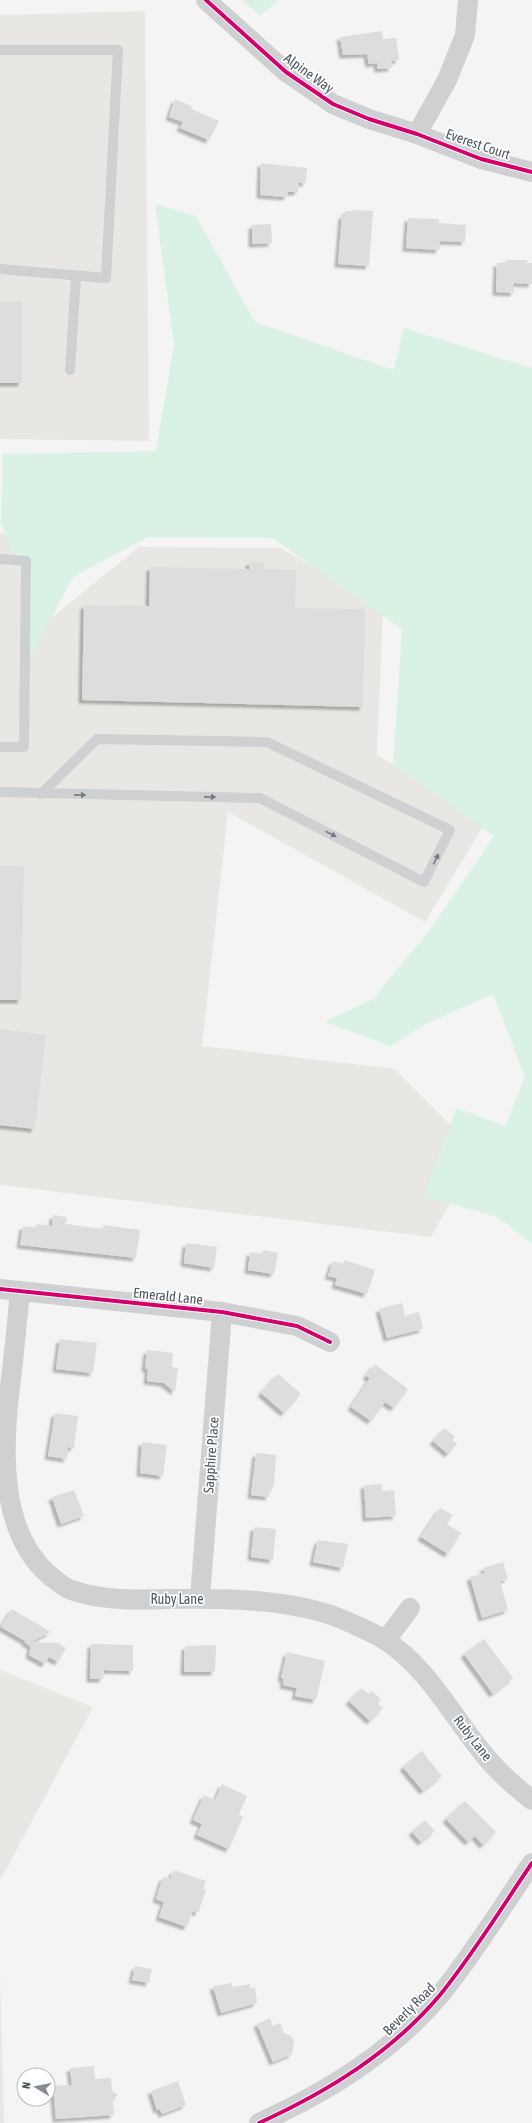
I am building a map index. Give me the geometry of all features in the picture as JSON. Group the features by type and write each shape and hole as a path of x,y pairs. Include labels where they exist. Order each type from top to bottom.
{"street":[{"name":"Alpine Way","path":"206,0 286,72 333,104 369,119 417,134"},
{"path":"417,134 447,80 465,35 468,0"},
{"name":"Everest Court","path":"417,134 482,159 532,172"},
{"name":"Emerald Lane","path":"0,1290 222,1312 297,1326 330,1342"},
{"name":"Ruby Lane","path":"20,1292 1,1473 5,1510 17,1540 37,1567 69,1589 101,1598 136,1600 200,1598 258,1602 303,1608 344,1620 386,1640 416,1666 436,1689 482,1753 515,1787 532,1800"},
{"name":"Sapphire Place","path":"200,1598 222,1312"},
{"path":"386,1640 410,1608"},
{"name":"Beverly Road","path":"258,2123 299,2105 337,2083 371,2059 403,2033 439,1996 463,1966 532,1863"}],"lane":[{"path":"0,50 118,50 106,278 0,269"},
{"path":"70,370 76,276"},
{"path":"0,559 26,561 24,747 0,747"},
{"path":"0,792 41,794 260,798 424,882 450,830 267,742 97,739 41,794"}],"shaded area":[{"path":"145,11 149,441 0,439 0,15"},
{"path":"0,533 40,534 40,627 139,547 280,548 383,606 377,755 487,820 425,922 228,812 202,1046 395,1069 479,1153 431,1237 0,1185"},
{"path":"0,1670 93,1707 0,1881"},
{"path":"0,1975 4,2123 0,2123"}],"green space":[{"path":"241,0 278,0 260,16"},
{"path":"155,204 196,216 255,322 394,370 404,328 532,368 532,1244 497,1217 424,1196 456,1108 505,1126 525,1077 493,994 425,1024 391,1046 325,1022 373,999 432,927 494,836 393,764 402,629 272,538 148,537 73,577 28,662 24,585 1,523 3,454 156,451 174,345"}],"building":[{"path":"382,31 383,39 396,38 399,60 391,61 392,68 378,69 377,63 369,64 367,54 343,55 340,37"},
{"path":"175,99 192,106 191,109 219,121 209,140 180,128 183,122 169,117"},
{"path":"261,163 307,168 306,183 299,183 298,192 288,192 287,197 260,195"},
{"path":"345,211 373,211 369,266 338,264 342,215 345,216"},
{"path":"408,218 439,219 439,223 466,225 465,242 440,241 439,250 406,248"},
{"path":"271,224 272,243 252,244 252,225"},
{"path":"506,260 527,260 527,263 532,263 532,284 514,283 514,293 496,292 497,263 506,263"},
{"path":"22,301 22,383 0,383 0,302"},
{"path":"249,562 265,563 264,569 296,570 295,608 365,609 363,707 82,700 84,605 149,606 150,567 249,569"},
{"path":"0,866 24,866 21,1000 0,1000"},
{"path":"0,1029 46,1035 35,1129 0,1125"},
{"path":"53,1215 67,1217 66,1224 103,1229 103,1225 140,1230 136,1258 20,1245 23,1226 37,1228 37,1224 52,1226"},
{"path":"186,1243 217,1247 214,1268 184,1263"},
{"path":"263,1250 278,1253 274,1274 248,1270 250,1252 262,1254"},
{"path":"344,1260 375,1270 367,1294 335,1285 337,1278 328,1276 333,1261 343,1264"},
{"path":"402,1303 405,1316 419,1312 423,1329 387,1338 379,1309"},
{"path":"60,1339 97,1343 93,1373 56,1369"},
{"path":"147,1350 173,1353 172,1367 178,1368 175,1392 164,1383 147,1381 148,1369 145,1368"},
{"path":"375,1364 408,1389 394,1408 385,1402 371,1421 351,1407 370,1378 366,1376"},
{"path":"278,1374 301,1394 284,1413 261,1393"},
{"path":"55,1413 78,1416 74,1448 68,1447 67,1459 48,1456"},
{"path":"445,1428 455,1437 452,1440 457,1444 448,1454 433,1441"},
{"path":"142,1442 167,1445 163,1476 140,1473"},
{"path":"256,1453 276,1455 274,1487 270,1487 269,1497 251,1495"},
{"path":"382,1484 382,1491 394,1490 396,1516 366,1518 364,1485"},
{"path":"74,1490 84,1516 61,1524 52,1497"},
{"path":"440,1508 453,1515 447,1524 461,1533 448,1554 421,1537"},
{"path":"254,1527 276,1529 273,1560 251,1557"},
{"path":"318,1540 348,1544 343,1568 313,1562"},
{"path":"503,1562 508,1579 500,1581 508,1610 482,1618 470,1577 485,1573 483,1568"},
{"path":"12,1609 51,1632 31,1642 58,1643 66,1648 58,1662 49,1657 45,1664 29,1655 31,1646 24,1642 27,1642 1,1627"},
{"path":"484,1639 513,1678 493,1694 464,1654"},
{"path":"91,1644 133,1645 133,1671 104,1670 103,1679 90,1679"},
{"path":"216,1645 215,1672 184,1672 185,1646"},
{"path":"287,1652 325,1661 316,1700 295,1696 297,1688 283,1685 284,1679 281,1678"},
{"path":"362,1688 368,1694 371,1691 381,1699 378,1704 383,1708 370,1721 349,1701"},
{"path":"422,1751 442,1776 423,1791 403,1767"},
{"path":"222,1784 247,1796 239,1814 243,1817 229,1849 197,1835 202,1824 193,1820 204,1795 215,1800"},
{"path":"465,1801 496,1832 483,1845 475,1836 468,1842 446,1819"},
{"path":"425,1820 435,1831 421,1842 412,1832"},
{"path":"174,1870 206,1881 203,1889 206,1890 198,1913 193,1911 187,1927 159,1917 164,1902 156,1899 163,1877 170,1879"},
{"path":"135,1966 152,1969 149,1983 132,1980"},
{"path":"232,1983 232,1987 250,1984 250,1988 255,1987 257,2003 221,2013 213,1986"},
{"path":"270,2018 273,2026 280,2023 284,2033 291,2036 294,2042 292,2054 273,2062 257,2024"},
{"path":"94,2066 95,2079 111,2078 112,2091 118,2095 113,2099 114,2115 56,2119 56,2086 72,2085 70,2068"},
{"path":"178,2081 186,2105 162,2114 160,2109 157,2110 151,2091"}],"cycle path":[{"path":"206,0 286,72 333,104 369,119 417,134 481,159 532,172"},
{"path":"0,1289 222,1312 297,1326 330,1342"},
{"path":"259,2123 309,2098 357,2069 401,2035 421,2016 440,1995 488,1930 532,1863"}]}
